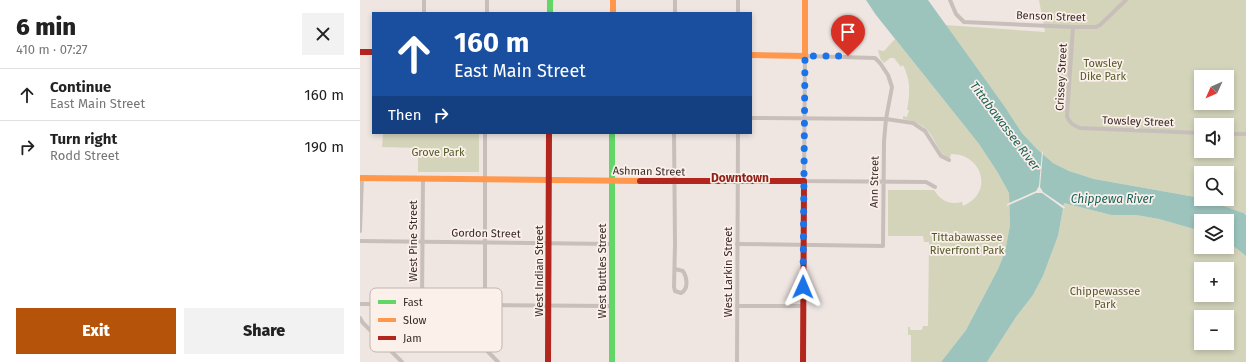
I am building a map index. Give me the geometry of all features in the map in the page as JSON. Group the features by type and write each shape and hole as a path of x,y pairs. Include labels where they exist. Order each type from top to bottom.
{"main road":[{"path":"550,0 550,12"},
{"path":"613,0 613,12"},
{"path":"752,55 805,56 805,0"},
{"path":"360,52 372,52"},
{"name":"West Indian Street","path":"548,362 549,134"},
{"name":"West Buttles Street","path":"612,134 612,362"},
{"name":"Ashman Street","path":"361,178 804,181"},
{"path":"803,362 802,306 804,181"}],"street":[{"path":"424,0 424,12"},
{"path":"487,0 487,12"},
{"path":"675,0 675,12"},
{"path":"738,0 738,12"},
{"name":"Benson Street","path":"950,0 956,14 964,22 1073,27 1100,25 1126,0"},
{"name":"Crissey Street","path":"1073,27 1067,116 1069,122 1074,126"},
{"path":"804,181 805,56"},
{"name":"Ann Street","path":"804,245 882,246 886,119 892,87 888,75 875,58 805,56"},
{"path":"752,118 886,119 913,123 921,127 928,135 941,156 949,160"},
{"name":"Towsley Street","path":"1074,126 1080,128 1194,133"},
{"path":"485,134 485,288"},
{"path":"674,134 674,181 674,269 674,287 675,291 681,293 686,288 686,275 683,271 674,269"},
{"name":"West Larkin Street","path":"737,362 738,134"},
{"path":"1234,134 1246,134"},
{"path":"360,231 361,178"},
{"name":"West Pine Street","path":"422,288 423,178"},
{"name":"Ashman Street","path":"804,181 926,182 936,187"},
{"name":"Gordon Street","path":"360,241 612,244"},
{"path":"738,244 804,245"},
{"path":"502,305 612,306"},
{"path":"737,306 802,306"},
{"path":"360,318 370,329"},
{"path":"392,352 402,362"},
{"path":"488,352 498,362"}],"green space":[{"name":"Towsley Dike Park","path":"1039,0 1246,0 1246,215 1222,206 1234,206 1234,166 1194,166 1194,197 1094,179 1069,171 1053,163 1022,133 1005,107 945,25 1045,32"},
{"name":"Tittabawassee Riverfront Park","path":"895,39 979,144 1009,193 1010,225 1005,252 998,269 966,330 941,362 911,362 911,335 908,335 908,327 910,327 910,330 922,330 923,326 928,326 929,242 924,242 923,236 888,236 888,190 934,190 946,201 954,203 962,202 963,206 973,200 979,192 981,175 971,160 962,156 951,154 950,158 945,158 925,128 913,121 903,119 903,116 907,117 909,110 907,110 909,87 906,71 903,65 901,67 894,58 890,58 884,63 880,58 878,50 884,51"},
{"name":"Grove Park","path":"383,134 479,134 479,172 418,172 418,148 382,147"},
{"name":"Chippewassee Park","path":"1064,203 1111,215 1136,215 1159,219 1194,229 1194,254 1234,254 1234,247 1246,256 1246,362 987,362 1016,317 1033,295 1043,276 1058,236"}],"water":[{"path":"866,0 928,0 1022,133 1053,163 1069,171 1094,179 1194,197 1194,206 1223,206 1243,213 1246,215 1246,256 1234,247 1234,214 1194,214 1194,229 1159,219 1136,215 1111,215 1064,203 1058,236 1043,276 1033,295 1016,317 987,362 941,362 966,330 998,269 1005,252 1010,225 1009,193 979,144 876,15"}],"pier":[{"path":"1042,151 1040,187 1043,192 1065,207 1064,209 1042,193 1036,193 1007,206 1007,204 1036,191 1039,186"}],"traffic: fast":[{"path":"550,0 550,12"},
{"path":"612,134 612,362"}],"traffic: slow":[{"path":"613,0 613,12"},
{"path":"752,55 805,56 805,0"},
{"path":"360,178 640,181"}],"traffic: jam":[{"path":"360,52 372,52"},
{"path":"548,362 549,134"},
{"path":"640,181 804,181 803,362"}],"district":[{"name":"Downtown","path":"740,178"}],"route":[{"path":"803,287 805,56 848,56"}],"water label":[{"name":"Tittabawassee River","path":"1005,126"},
{"name":"Chippewa River","path":"1112,199"}]}
